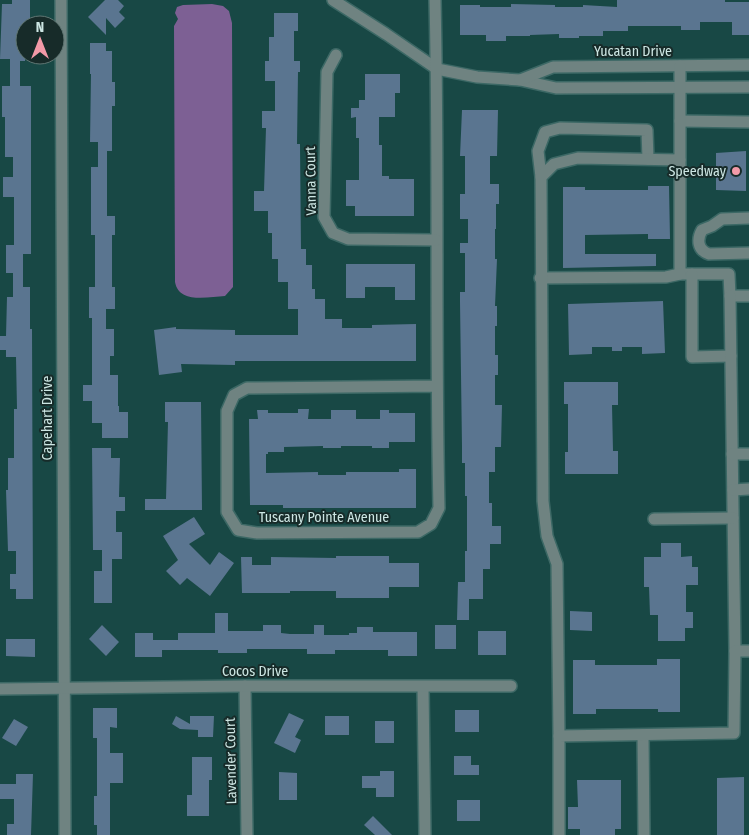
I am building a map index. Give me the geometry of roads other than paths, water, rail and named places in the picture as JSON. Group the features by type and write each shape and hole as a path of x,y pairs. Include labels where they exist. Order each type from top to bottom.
{"street":[{"name":"Capehart Drive","path":"61,0 65,835"},
{"name":"Yucatan Drive","path":"333,0 436,69 476,77 520,80 556,88 749,87"},
{"name":"Tuscany Pointe Avenue","path":"435,0 436,386 439,508 431,524 418,532 257,533 238,530 227,512 227,411 234,395 247,388 436,386"},
{"name":"Vanna Court","path":"336,55 327,72 324,217 333,233 348,239 436,240"},
{"name":"Yucatan Drive","path":"520,80 553,67 749,65"},
{"path":"680,66 680,160 692,356 731,356"},
{"path":"680,121 749,122"},
{"path":"559,835 557,564 547,536 543,502 540,278 541,177 538,151 545,132 560,128 647,130 648,160"},
{"path":"541,177 554,164 578,158 680,160"},
{"path":"749,218 722,218 712,226 702,230 698,241 700,248 709,254 749,253"},
{"path":"721,253 733,246 749,246"},
{"path":"540,278 666,277 686,274 729,274 730,296 735,652 734,733 559,736"},
{"path":"730,296 749,296"},
{"path":"732,454 749,454"},
{"path":"733,490 749,489"},
{"path":"654,519 733,518"},
{"path":"735,652 749,651"},
{"name":"Cocos Drive","path":"0,689 245,686 511,686"},
{"name":"Lavender Court","path":"245,686 247,835"},
{"path":"424,687 424,835"},
{"path":"643,735 644,835"}],"place":[{"name":"Speedway","path":"736,171"}]}
